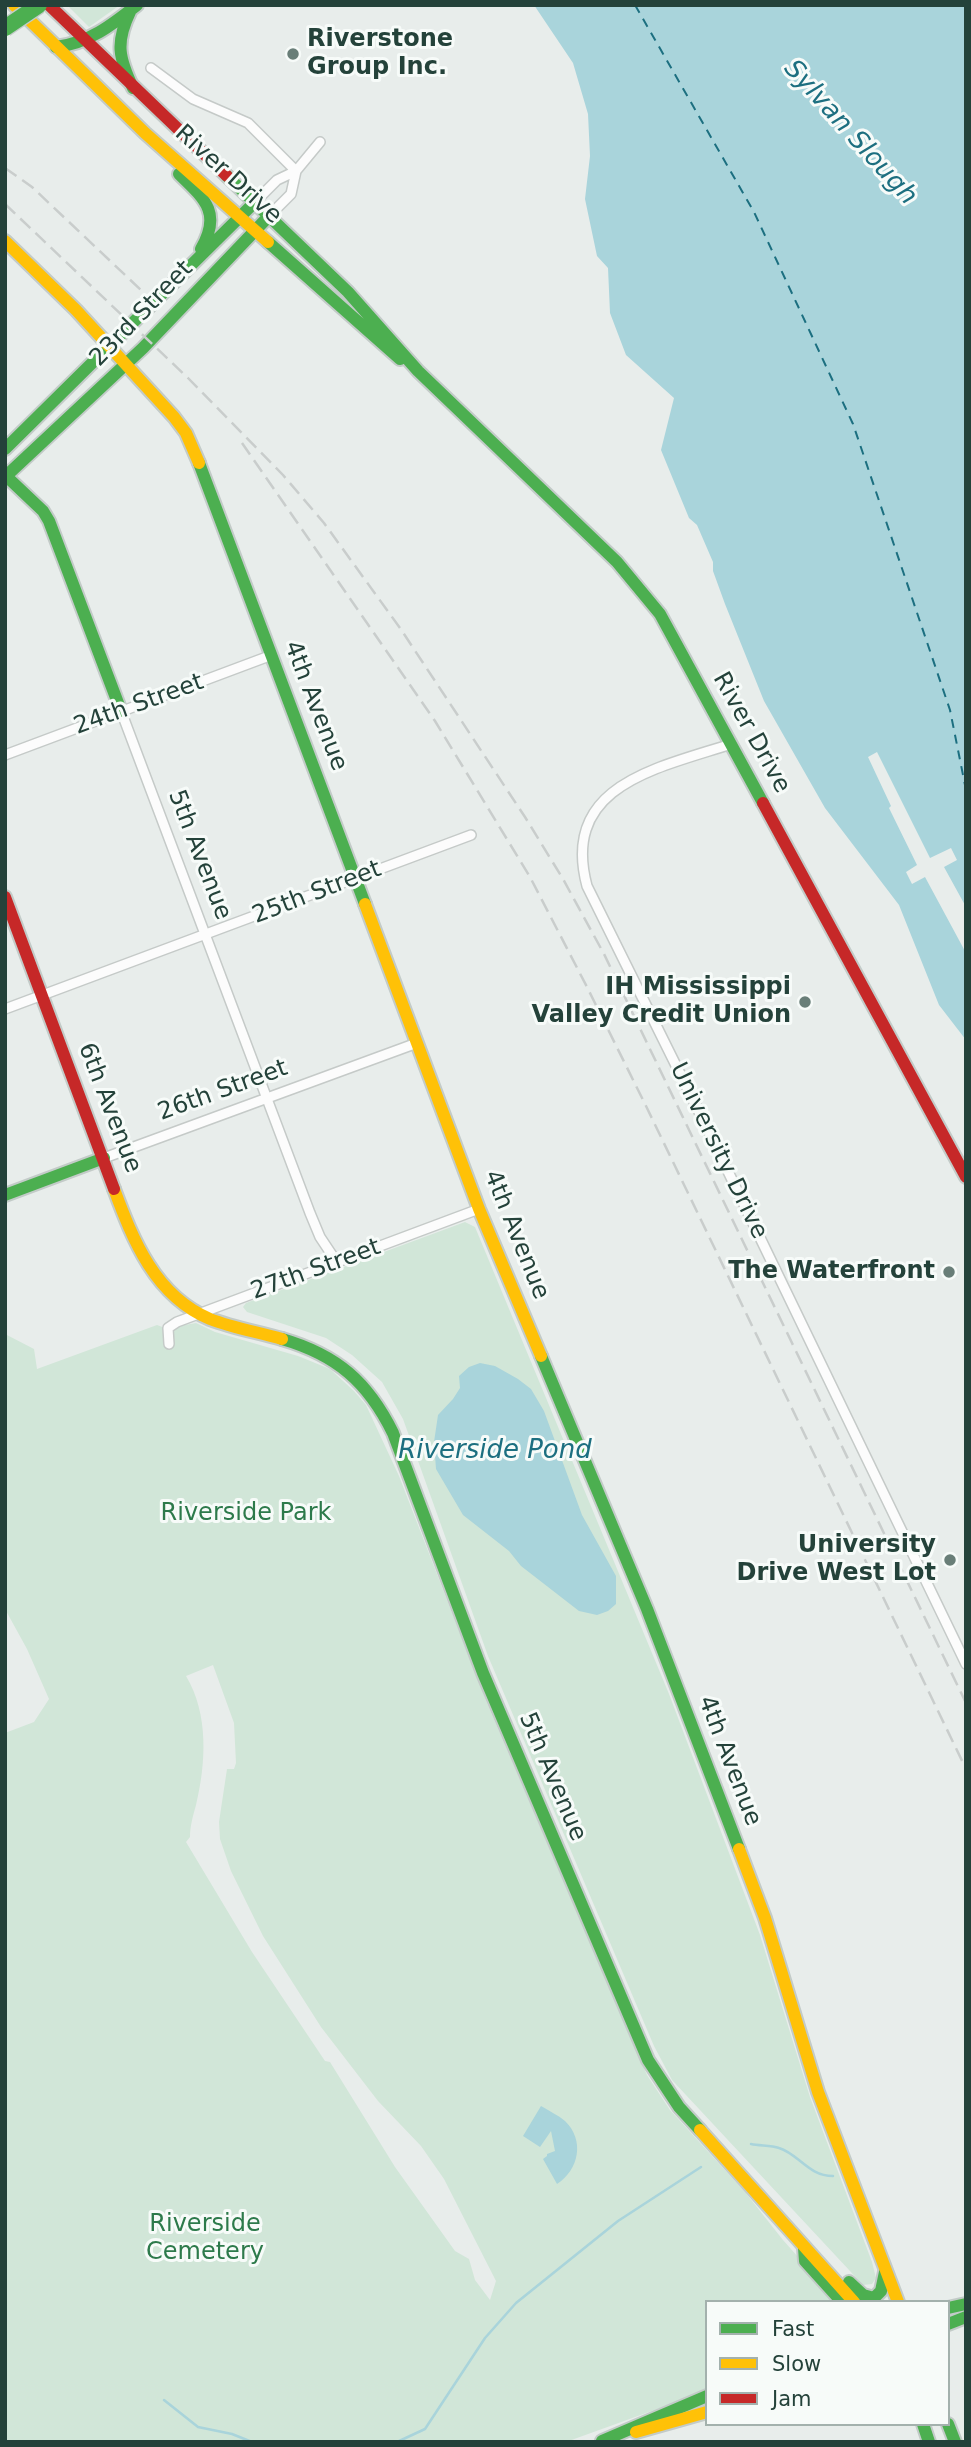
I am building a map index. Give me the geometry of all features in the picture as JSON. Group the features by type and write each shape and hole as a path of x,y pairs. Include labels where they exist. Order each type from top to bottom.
{"main road":[{"name":"River Drive","path":"14,5 132,119 254,230 393,355 418,371"},
{"path":"5,28 40,5"},
{"name":"River Drive","path":"49,5 348,292 418,371 641,588 660,614 966,1177"},
{"path":"56,47 86,41 135,7"},
{"path":"133,88 122,64 118,46 120,34 135,7"},
{"path":"132,119 159,154 208,204 213,221 211,231 186,268"},
{"name":"23rd Street","path":"5,449 255,202"},
{"name":"23rd Street","path":"6,476 125,366 269,216"},
{"name":"4th Avenue","path":"5,241 69,303 186,433 480,1209 647,1609 765,1918 818,2092 897,2300"},
{"name":"5th Avenue","path":"6,476 43,511 49,521 121,711"},
{"name":"6th Avenue","path":"5,897 130,1231 146,1263 171,1293 201,1314"},
{"name":"26th Street","path":"5,1195 104,1158"},
{"name":"5th Avenue","path":"201,1314 321,1353 352,1372 376,1399 393,1433 484,1673 649,2060 679,2108 852,2300"},
{"path":"804,2248 834,2265 861,2295 870,2300 879,2297 882,2292 885,2267"},
{"path":"804,2248 805,2261 840,2300"},
{"path":"953,2320 966,2304"},
{"path":"600,2441 705,2397"},
{"path":"600,2441 705,2413"},
{"path":"922,2426 929,2442"}],"street":[{"path":"151,68 193,99 248,123 296,171"},
{"name":"23rd Street","path":"255,202 277,180 296,171 320,142"},
{"name":"23rd Street","path":"269,216 291,194 296,171"},
{"name":"24th Street","path":"5,755 272,655"},
{"name":"5th Avenue","path":"121,711 314,1225 336,1261"},
{"name":"University Drive","path":"731,744 641,775 610,793 597,806 583,837 583,872 587,886 966,1664"},
{"name":"25th Street","path":"5,1009 471,835"},
{"name":"26th Street","path":"104,1158 417,1043"},
{"name":"27th Street","path":"169,1344 168,1328 172,1325 480,1209"}],"green space":[{"path":"67,5 120,5 89,27"},
{"path":"465,1222 475,1227 669,1694 760,1935 810,2097 872,2262 876,2278 872,2284 863,2285 672,2080 654,2046 488,1656 403,1419 382,1382 352,1355 326,1338 247,1312 243,1307 246,1303"},
{"path":"196,1323 215,1332 298,1356 330,1369 366,1405 399,1476 487,1703 647,2075 670,2110 745,2192 836,2300 705,2300 705,2392 566,2442 5,2442 5,1733 34,1722 49,1699 27,1649 5,1609 5,1334 34,1349 37,1369 157,1325 173,1331 179,1326","holes":["213,1665 234,1723 234,1769 227,1769 219,1822 220,1839 231,1871 263,1936 321,2027 378,2101 421,2146 444,2179 496,2281 490,2300 475,2280 469,2259 455,2251 395,2167 330,2062 325,2061 252,1952 186,1842 190,1837 203,1756 199,1706 186,1676"]}],"water":[{"name":"Sylvan Slough","path":"534,5 966,5 966,1040 939,1005 899,905 825,808 764,701 725,604 713,571 713,562 697,525 689,518 661,450 674,398 626,355 610,313 608,268 597,256 585,199 590,156 588,114 573,63"},
{"name":"Riverside Pond","path":"480,1363 495,1366 518,1379 531,1389 544,1411 582,1515 616,1576 616,1604 608,1611 597,1615 579,1611 521,1566 509,1551 463,1515 436,1469 434,1442 438,1415 460,1388 459,1376 469,1367"},
{"path":"541,2106 565,2121 577,2146 577,2154 570,2171 557,2184 543,2159 555,2151 551,2131 540,2147 523,2136"}],"pier":[{"path":"877,752 930,858 951,848 957,860 944,867 966,907 966,953 925,877 912,884 906,872 917,865 868,757"}],"waterway":[{"path":"751,2144 779,2148 810,2169 833,2176"},
{"path":"397,2442 425,2429 485,2338 516,2303 618,2221 701,2167"},
{"path":"164,2400 198,2427 232,2434 252,2442"}],"ferry route":[{"path":"635,5 754,212 853,424 950,710 966,790"}],"railway":[{"path":"5,168 32,187 142,291"},
{"path":"5,204 188,378 283,475 324,523 400,628 525,817 604,954 966,1703"},
{"path":"242,443 435,721 530,877 646,1106 966,1769"}],"traffic: fast":[{"path":"5,28 39,5"},
{"path":"56,47 90,37 137,5"},
{"path":"130,12 122,33 121,50 133,88"},
{"path":"179,174 208,207 210,226 201,249"},
{"path":"227,176 348,292 418,371 617,562 660,614 763,803"},
{"path":"5,449 255,202"},
{"path":"5,477 143,348 269,216"},
{"path":"268,242 400,359"},
{"path":"199,463 365,904"},
{"path":"5,475 43,511 49,521 121,711"},
{"path":"5,1195 104,1158"},
{"path":"282,1339 319,1353 349,1373 373,1399 393,1433 483,1673 648,2060 679,2107 700,2130"},
{"path":"541,1356 647,1609 739,1849"},
{"path":"804,2248 805,2261 840,2300"},
{"path":"849,2282 863,2295 874,2298 881,2291 885,2272"},
{"path":"950,2308 966,2304"},
{"path":"950,2323 966,2317"},
{"path":"602,2441 705,2397"},
{"path":"924,2426 929,2442"},
{"path":"949,2426 955,2442"}],"traffic: slow":[{"path":"14,5 145,133 268,242"},
{"path":"5,241 76,310 174,417 186,433 199,463"},
{"path":"365,904 479,1209 541,1356"},
{"path":"114,1189 129,1228 148,1264 174,1296 210,1319 282,1339"},
{"path":"739,1849 765,1918 818,2092 897,2300"},
{"path":"700,2130 852,2300"},
{"path":"636,2432 705,2413"}],"traffic: jam":[{"path":"49,5 227,176"},
{"path":"763,803 966,1177"},
{"path":"5,897 114,1189"}],"place":[{"name":"Riverstone Group Inc.","path":"293,54"},
{"name":"IH Mississippi Valley Credit Union","path":"805,1002"},
{"name":"The Waterfront","path":"949,1272"},
{"name":"University Drive West Lot","path":"950,1560"}],"park label":[{"name":"Riverside Park","path":"246,1514"},
{"name":"Riverside Cemetery","path":"205,2239"}]}
